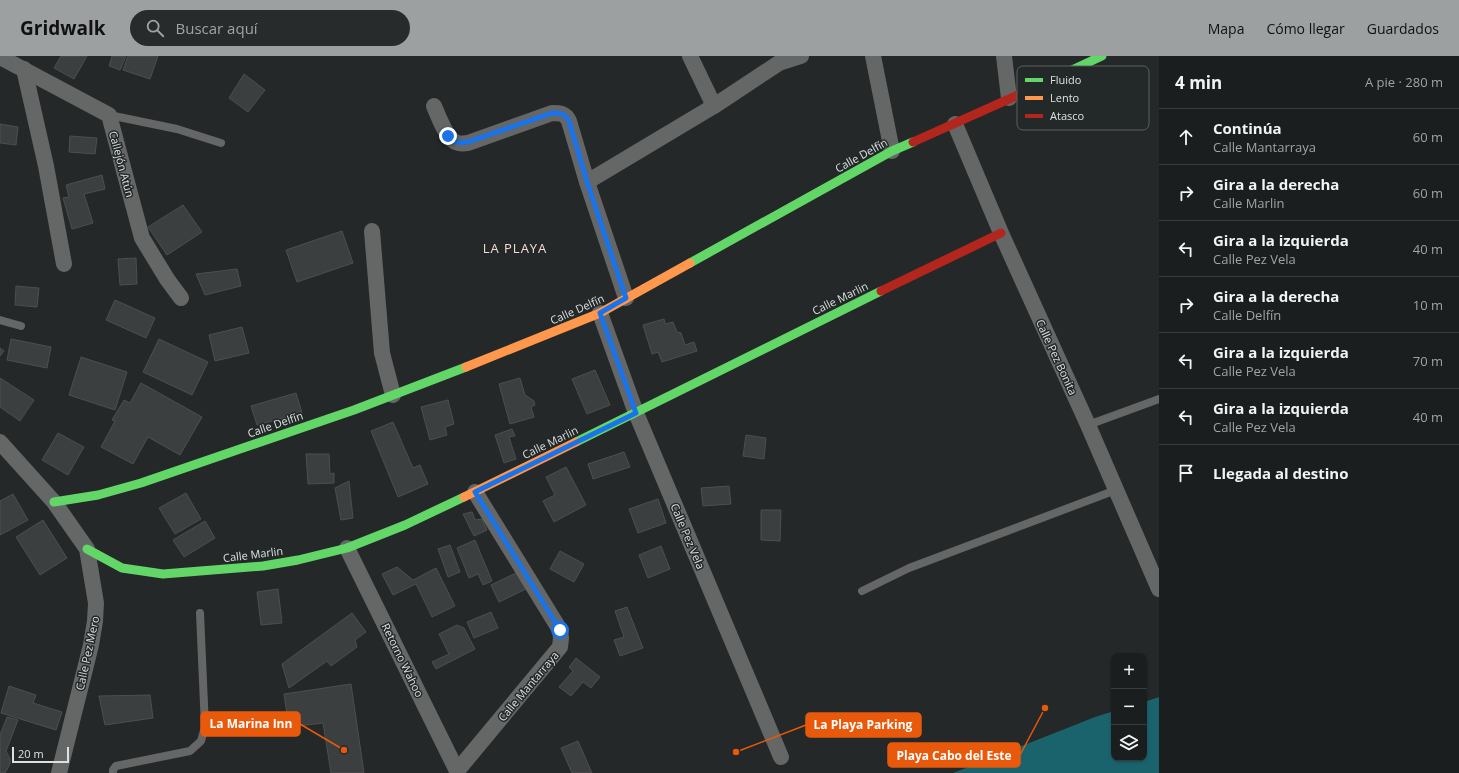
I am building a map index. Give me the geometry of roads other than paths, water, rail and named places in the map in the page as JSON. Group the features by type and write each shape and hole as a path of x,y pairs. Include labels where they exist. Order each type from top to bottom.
{"street":[{"path":"690,56 714,106"},
{"path":"587,182 714,106 779,63 801,56"},
{"path":"873,56 892,151"},
{"path":"1004,56 1009,98"},
{"name":"Calle Delfín","path":"1080,66 1102,56"},
{"path":"0,57 109,114"},
{"path":"24,69 46,166 64,264"},
{"name":"Calle Delfín","path":"54,502 98,495 141,483 393,395 493,357 600,313 892,151 955,124 1017,94"},
{"path":"434,106 448,136 458,144 468,142 552,113 560,113 566,116 569,121 587,182 626,298"},
{"name":"Callejón Atún","path":"109,114 142,238 167,279 181,298"},
{"name":"Calle Pez Bonita","path":"955,124 1001,234 1088,425 1159,589"},
{"path":"372,231 382,353 393,395"},
{"name":"Calle Marlin","path":"87,549 122,568 163,574 263,566 298,560 347,548 405,525 475,492 803,329 1001,234"},
{"name":"Calle Pez Vela","path":"600,313 636,413 781,757"},
{"name":"Calle Pez Mero","path":"0,442 54,502 87,549 96,603 95,621 91,645 59,773"},
{"name":"Calle Mantarraya","path":"457,772 560,647 561,638 560,630 475,492"},
{"name":"Retorno Wahoo","path":"347,548 457,772"}],"lane":[{"path":"109,114 177,129 221,144"},
{"path":"0,320 21,326"},
{"path":"1088,425 1159,399"},
{"path":"862,591 909,568 1116,490"},
{"path":"113,773 116,766 190,751 201,741 205,728 200,613"}],"water":[{"path":"1159,697 1159,773 953,773 1111,712 1111,761 1147,761 1147,701"}],"place":[{"name":"Playa Cabo del Este","path":"1045,708"},
{"name":"La Marina Inn","path":"344,750"},
{"name":"La Playa Parking","path":"736,752"}],"district":[{"name":"LA PLAYA","path":"515,248"}]}
